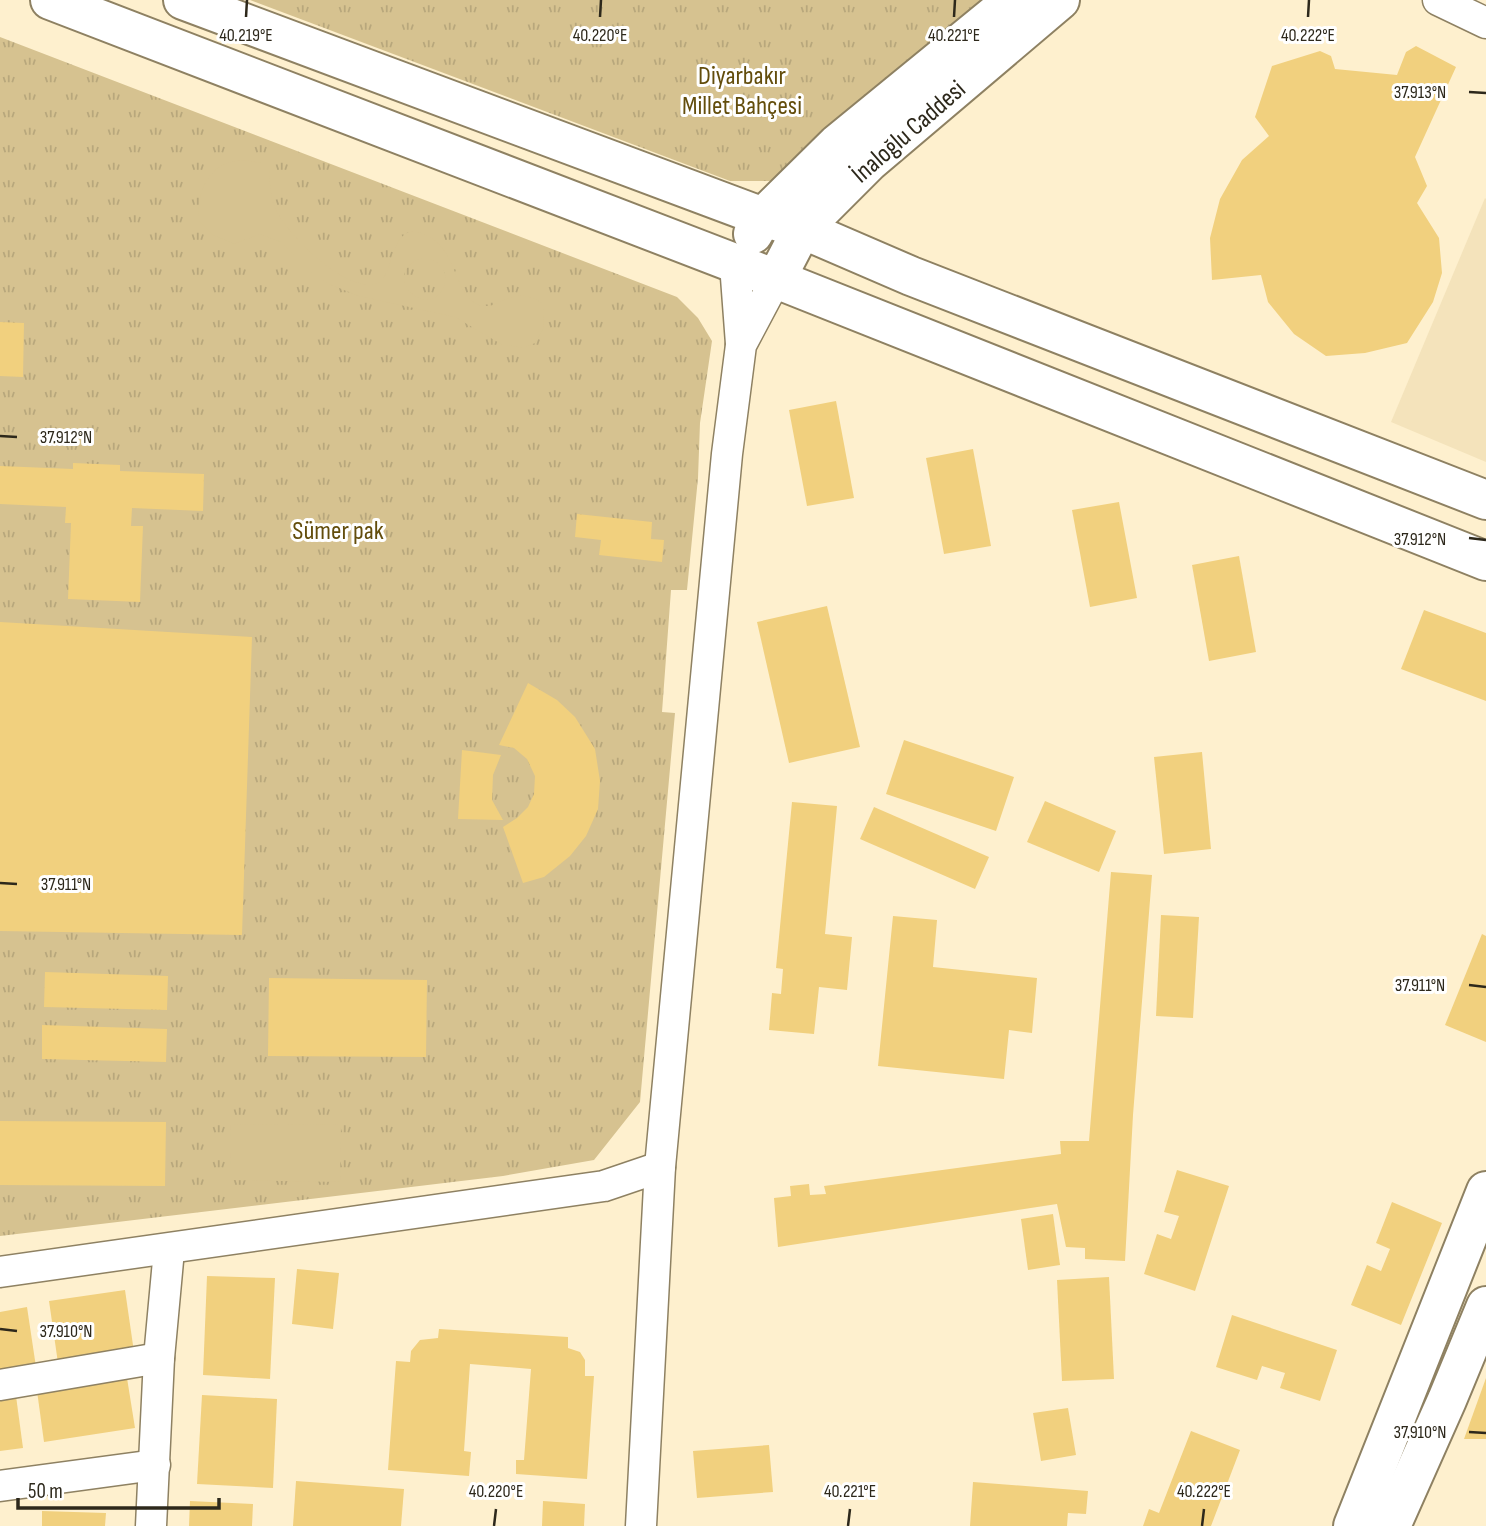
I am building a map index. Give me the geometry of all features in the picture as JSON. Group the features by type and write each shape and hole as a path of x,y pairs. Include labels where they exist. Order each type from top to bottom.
{"main road":[{"path":"50,0 776,279 1486,561"},
{"path":"183,0 763,217 802,229 924,281 1486,500"},
{"name":"İnaloğlu Caddesi","path":"735,264 763,217 837,144 1013,0"},
{"name":"İnaloğlu Caddesi","path":"776,279 802,229 869,162 1060,0"},
{"path":"1353,1526 1486,1191"},
{"path":"1391,1526 1486,1306"}],"street":[{"path":"1438,0 1486,23"},
{"path":"641,1526 660,1167 727,454 741,345 735,264"},
{"path":"741,345 776,279"},
{"path":"0,1272 604,1186 660,1167"},
{"path":"151,1526 159,1357 169,1250"},
{"path":"0,1385 159,1357"},
{"path":"0,1486 155,1465"}],"shaded area":[{"path":"1486,199 1486,462 1391,422"}],"green space":[{"name":"Diyarbakır Millet Bahçesi","path":"250,0 982,0 776,181 730,181"},
{"name":"Sümer pak","path":"0,37 677,297 698,318 712,341 700,423 698,478 687,590 671,590 662,712 675,713 640,1102 594,1160 503,1176 0,1236"},
{"path":"245,160 261,163 269,171 272,199 281,219 319,260 350,280 365,284 378,283 383,279 402,237 408,232 417,232 440,245 469,298 485,306 513,297 531,297 542,303 543,329 535,343 524,348 501,344 455,317 359,296 329,284 311,272 281,242 260,234 234,244 213,235 198,220 200,197 214,171 233,162","holes":["422,258 442,267 445,282 436,297 427,300 410,291 404,274 410,265"]},
{"path":"231,1124 341,1125 340,1182 230,1180"}],"building":[{"path":"1416,46 1456,67 1415,157 1427,186 1417,203 1439,238 1442,273 1433,302 1407,343 1365,353 1326,356 1294,334 1268,302 1261,275 1212,280 1210,238 1220,199 1242,160 1269,136 1255,117 1272,66 1320,51 1331,56 1335,69 1397,75 1406,52"},
{"path":"0,322 24,323 23,377 0,376"},
{"path":"836,401 854,498 807,506 789,410"},
{"path":"973,449 991,546 944,554 926,458"},
{"path":"73,463 120,465 120,471 204,474 203,511 132,508 131,526 143,526 140,602 68,599 71,523 65,523 66,507 0,504 0,466 73,469"},
{"path":"1119,502 1137,598 1090,607 1072,510"},
{"path":"577,514 652,522 651,539 664,540 662,562 599,555 601,540 575,537"},
{"path":"1239,556 1256,652 1209,661 1192,565"},
{"path":"827,606 860,747 789,763 757,622"},
{"path":"1424,610 1486,633 1486,701 1401,669"},
{"path":"0,622 252,637 242,935 0,931"},
{"path":"528,683 557,700 575,717 595,749 600,781 598,809 586,836 570,856 544,877 523,883 503,827 528,807 534,794 535,776 527,759 514,748 499,745"},
{"path":"904,740 1014,777 996,831 886,794"},
{"path":"462,750 501,755 493,775 492,800 503,820 458,819"},
{"path":"1202,752 1211,849 1164,854 1154,757"},
{"path":"1045,801 1116,831 1099,872 1027,842"},
{"path":"792,802 837,806 825,934 852,937 847,990 819,987 814,1034 769,1030 772,993 781,994 783,969 776,968"},
{"path":"874,807 989,857 975,889 860,839"},
{"path":"1111,872 1152,875 1133,1115 1125,1261 1085,1259 1085,1248 1066,1247 1057,1204 778,1247 774,1198 791,1196 790,1186 809,1184 810,1195 826,1194 824,1186 1061,1154 1060,1141 1089,1141"},
{"path":"1161,915 1199,917 1193,1018 1156,1016"},
{"path":"893,916 937,920 933,967 1037,978 1032,1033 1009,1030 1004,1079 878,1066"},
{"path":"1482,934 1486,936 1486,1042 1445,1025"},
{"path":"45,972 168,976 167,1010 44,1007"},
{"path":"269,978 427,980 426,1057 268,1056"},
{"path":"42,1025 167,1029 166,1062 42,1059"},
{"path":"0,1121 166,1122 165,1186 0,1185"},
{"path":"1177,1170 1229,1186 1195,1291 1144,1274 1157,1234 1171,1239 1179,1216 1164,1212"},
{"path":"1392,1202 1442,1223 1401,1325 1351,1305 1367,1265 1381,1271 1390,1249 1376,1243"},
{"path":"1053,1214 1060,1265 1028,1270 1021,1219"},
{"path":"297,1269 339,1273 333,1329 292,1324"},
{"path":"207,1276 275,1278 270,1379 203,1375"},
{"path":"1109,1277 1114,1379 1062,1381 1057,1280"},
{"path":"125,1290 134,1352 58,1363 49,1301"},
{"path":"27,1307 36,1367 0,1374 0,1312"},
{"path":"1232,1315 1337,1350 1320,1401 1280,1388 1285,1373 1262,1366 1257,1380 1216,1367"},
{"path":"439,1329 568,1337 568,1348 580,1352 585,1360 585,1376 594,1376 587,1479 516,1474 516,1460 524,1460 531,1369 470,1364 464,1451 471,1452 469,1476 388,1470 396,1361 410,1362 411,1351 420,1340 438,1338"},
{"path":"127,1378 135,1428 44,1442 37,1391"},
{"path":"1486,1378 1486,1439 1464,1439"},
{"path":"202,1395 277,1399 273,1488 197,1484"},
{"path":"16,1396 23,1448 0,1451 0,1398"},
{"path":"1068,1408 1076,1455 1041,1461 1033,1413"},
{"path":"1191,1431 1240,1450 1211,1526 1143,1526 1149,1509 1159,1513"},
{"path":"769,1445 773,1492 697,1498 693,1451"},
{"path":"296,1481 404,1489 401,1526 293,1526"},
{"path":"973,1482 1088,1491 1086,1514 1068,1513 1067,1526 970,1526"},
{"path":"190,1501 253,1504 252,1526 189,1526"},
{"path":"543,1501 585,1504 584,1526 542,1526"},
{"path":"42,1511 106,1513 105,1526 42,1526"}]}
